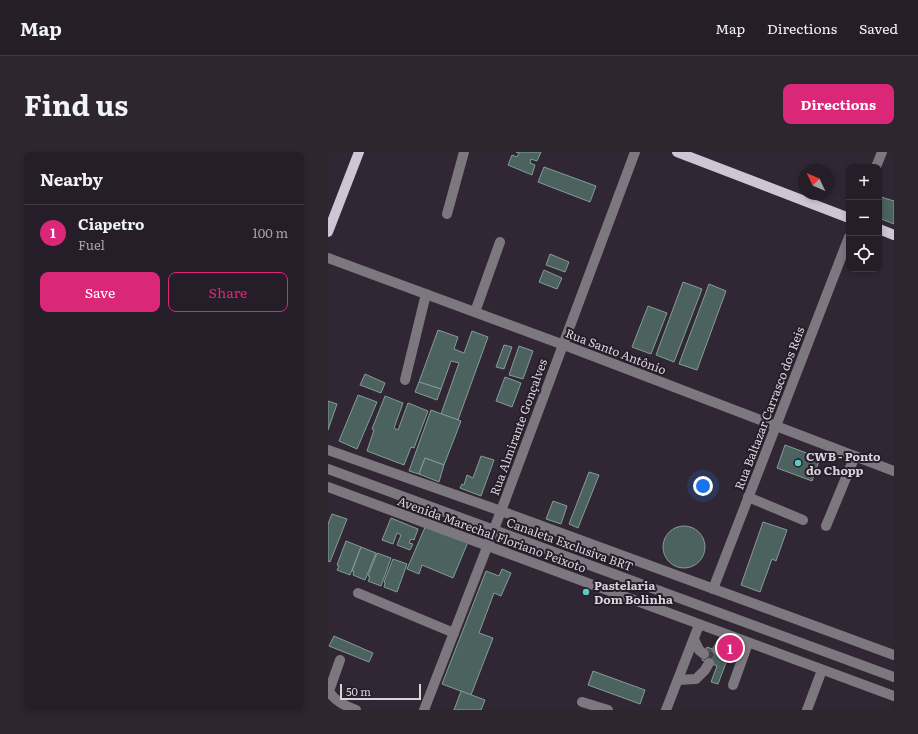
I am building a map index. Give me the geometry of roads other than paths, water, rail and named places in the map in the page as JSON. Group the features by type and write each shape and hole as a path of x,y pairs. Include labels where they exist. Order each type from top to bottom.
{"main road":[{"path":"328,232 359,152"},
{"path":"677,152 846,217"},
{"path":"882,231 894,235"}],"street":[{"path":"447,214 464,152"},
{"name":"Rua Almirante Gonçalves","path":"424,710 494,530 635,152"},
{"path":"877,164 882,152"},
{"path":"474,312 500,242"},
{"name":"Rua Baltazar Carrasco dos Reis","path":"713,589 846,244"},
{"name":"Rua Santo Antônio","path":"328,258 563,345 894,471"},
{"path":"405,380 426,294"},
{"name":"Avenida Marechal Floriano Peixoto","path":"328,450 501,511 894,655"},
{"path":"826,526 855,456"},
{"name":"Canaleta Exclusiva BRT","path":"328,469 894,677"},
{"name":"Avenida Marechal Floriano Peixoto","path":"328,487 894,696"},
{"path":"748,497 803,520"},
{"path":"358,593 454,633"},
{"path":"666,710 699,624"},
{"path":"717,650 727,635"},
{"path":"694,639 699,650 704,654"},
{"path":"732,685 748,643"},
{"path":"340,660 329,691 332,696 346,706 356,710"},
{"path":"678,680 696,679 706,670 710,663"},
{"path":"807,710 822,670"},
{"path":"582,702 608,710"}],"tunnel":[{"path":"704,654 712,658"}],"place":[{"name":"CWB - Ponto do Chopp","path":"798,463"},
{"name":"Pastelaria Dom Bolinha","path":"586,592"},
{"name":"Ciapetro","path":"730,648"}]}
